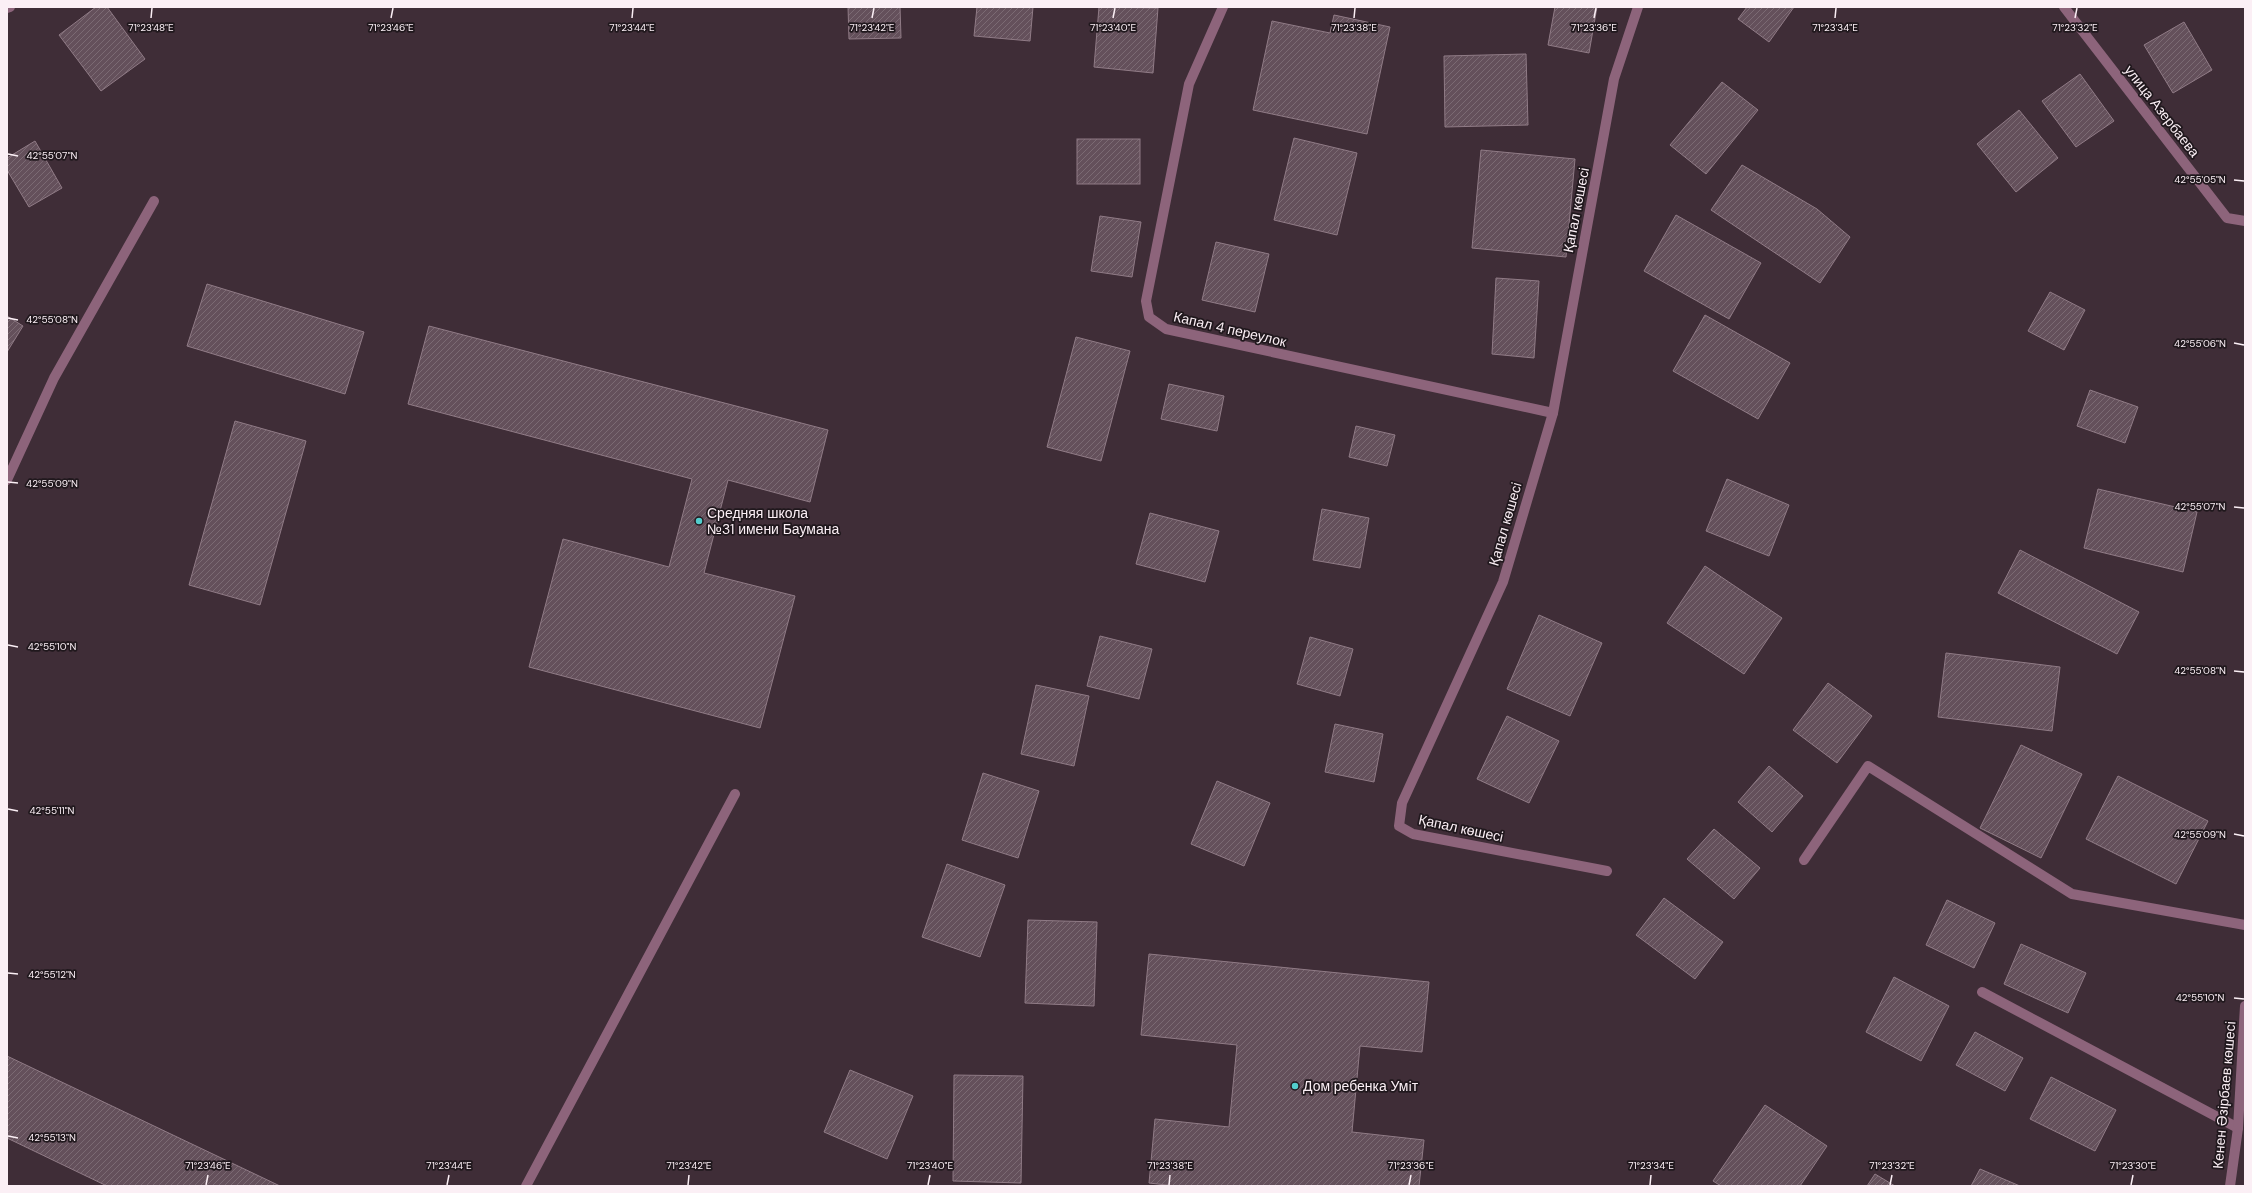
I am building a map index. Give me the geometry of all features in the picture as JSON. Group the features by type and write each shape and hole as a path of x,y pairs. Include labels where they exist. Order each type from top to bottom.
{"street":[{"name":"Капал 4 переулок","path":"1223,7 1189,84 1146,301 1149,317 1166,329 1552,413"},
{"name":"Қапал көшесі","path":"1607,871 1414,834 1399,826 1402,803 1503,582 1552,413 1614,79 1638,7"},
{"name":"улица Азербаева","path":"2064,7 2227,218 2245,221"},
{"path":"7,480 54,378 154,201"},
{"path":"1804,860 1868,766 2072,894 2245,925"},
{"path":"526,1186 735,794"},
{"path":"1982,992 2238,1128"},
{"name":"Кенен Әзірбаев көшесі","path":"2230,1186 2238,1128 2245,1006"}],"building":[{"path":"96,7 107,7 145,59 101,91 59,35"},
{"path":"848,7 900,7 901,38 849,39"},
{"path":"977,7 1033,7 1030,41 974,36"},
{"path":"1099,7 1158,8 1153,73 1094,67"},
{"path":"1555,7 1597,7 1589,53 1548,45"},
{"path":"1747,7 1794,7 1769,42 1738,19"},
{"path":"1334,15 1390,27 1367,134 1253,110 1272,21 1330,33"},
{"path":"2184,22 2212,70 2173,93 2144,45"},
{"path":"1526,54 1528,125 1445,127 1444,56"},
{"path":"2080,74 2114,121 2076,147 2042,101"},
{"path":"1722,82 1758,110 1706,174 1670,145"},
{"path":"2019,110 2058,158 2016,192 1977,144"},
{"path":"1294,138 1357,153 1337,235 1274,220"},
{"path":"1077,139 1140,139 1140,184 1077,184"},
{"path":"35,141 62,188 29,207 7,170 7,158"},
{"path":"1481,150 1575,159 1566,257 1472,248"},
{"path":"1742,165 1817,209 1850,237 1820,283 1711,210"},
{"path":"1676,215 1761,263 1729,319 1644,271"},
{"path":"1100,216 1141,222 1132,277 1091,271"},
{"path":"1216,242 1269,254 1255,312 1202,300"},
{"path":"1496,278 1539,281 1534,358 1492,354"},
{"path":"207,284 364,332 345,394 187,346"},
{"path":"2050,292 2085,310 2064,350 2028,331"},
{"path":"1705,315 1790,363 1758,419 1673,371"},
{"path":"7,316 23,326 7,352"},
{"name":"Средняя школа №31 имени Баумана","path":"429,326 828,430 810,502 728,480 704,573 795,596 760,728 529,667 563,539 669,567 692,479 408,404"},
{"path":"1076,337 1130,351 1101,461 1047,447"},
{"path":"1169,384 1224,396 1217,431 1161,419"},
{"path":"2090,390 2138,407 2125,443 2077,426"},
{"path":"235,421 306,441 260,605 189,585"},
{"path":"1356,426 1395,435 1387,466 1349,457"},
{"path":"1727,479 1789,505 1769,556 1706,531"},
{"path":"2098,489 2197,512 2183,572 2084,548"},
{"path":"1322,509 1369,518 1360,568 1313,560"},
{"path":"1150,513 1219,531 1205,582 1136,564"},
{"path":"2020,550 2139,612 2117,654 1998,593"},
{"path":"1705,566 1782,618 1744,674 1667,623"},
{"path":"1539,615 1602,643 1570,716 1507,689"},
{"path":"1100,636 1152,649 1139,699 1087,686"},
{"path":"1310,637 1353,649 1340,696 1297,684"},
{"path":"1946,653 2060,667 2052,731 1938,717"},
{"path":"1828,683 1872,716 1837,763 1793,730"},
{"path":"1036,685 1089,696 1074,766 1021,754"},
{"path":"1507,716 1559,741 1529,803 1477,779"},
{"path":"1335,724 1383,734 1374,782 1325,772"},
{"path":"2021,745 2082,774 2041,858 1980,828"},
{"path":"1769,766 1803,796 1772,832 1738,802"},
{"path":"983,773 1039,791 1018,858 962,840"},
{"path":"2118,776 2208,821 2176,884 2086,839"},
{"path":"1217,781 1270,803 1244,866 1191,844"},
{"path":"1714,829 1760,868 1734,899 1687,859"},
{"path":"947,864 1005,885 980,957 922,937"},
{"path":"1664,898 1723,942 1695,979 1636,935"},
{"path":"1947,900 1995,923 1974,968 1926,945"},
{"path":"1028,920 1097,922 1094,1006 1025,1003"},
{"path":"2021,944 2086,973 2068,1013 2004,984"},
{"name":"Дом ребенка Умiт","path":"1149,954 1429,982 1422,1052 1360,1046 1352,1132 1424,1140 1419,1186 1175,1186 1149,1183 1155,1119 1229,1127 1237,1045 1141,1035"},
{"path":"1894,977 1949,1006 1921,1061 1866,1032"},
{"path":"1975,1032 2023,1058 2005,1091 1956,1065"},
{"path":"7,1056 280,1186 107,1186 7,1138"},
{"path":"850,1070 913,1096 887,1159 824,1132"},
{"path":"954,1075 1023,1076 1021,1183 953,1181"},
{"path":"2051,1077 2116,1110 2095,1151 2030,1119"},
{"path":"1765,1105 1827,1146 1800,1186 1721,1186 1713,1181"},
{"path":"1980,1169 2020,1186 1971,1186"},
{"path":"1875,1174 1895,1186 1867,1186"}],"place":[{"name":"Средняя школа №31 имени Баумана","path":"699,521"},
{"name":"Дом ребенка Умiт","path":"1295,1086"}]}
